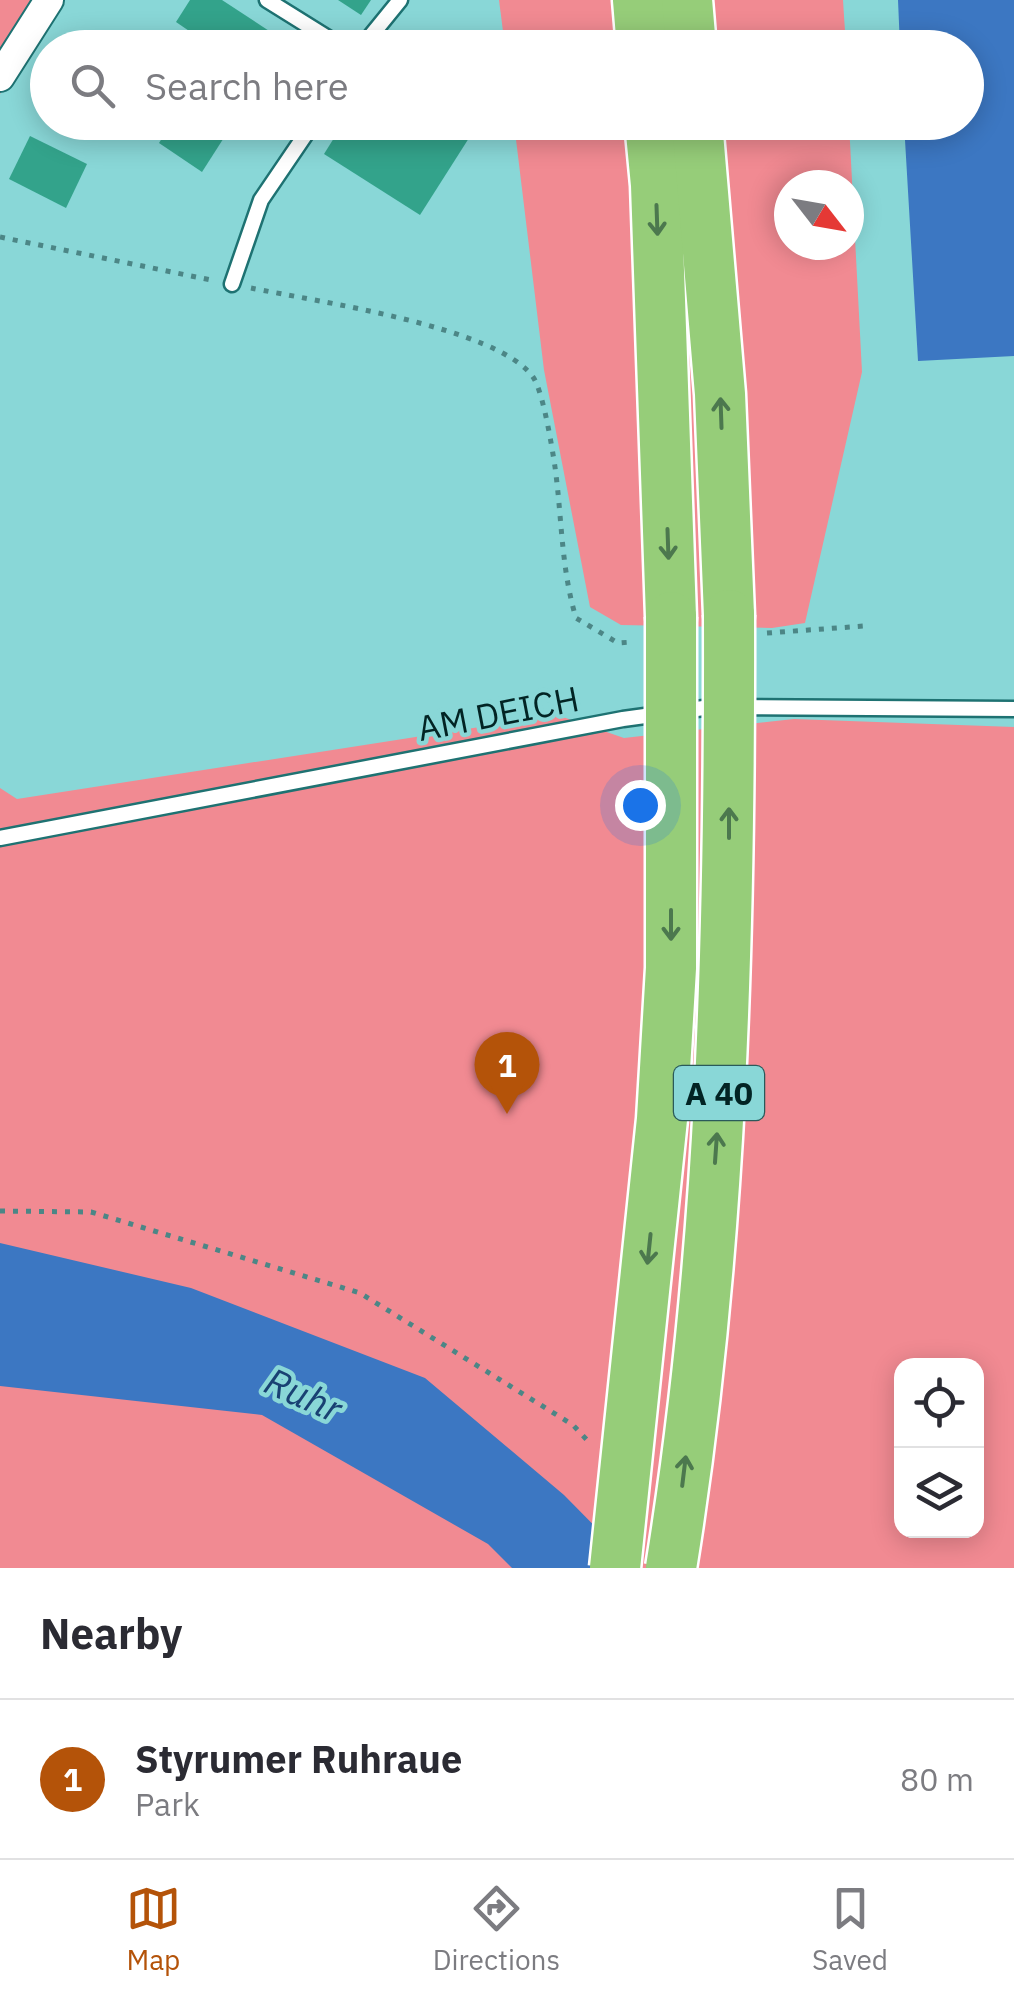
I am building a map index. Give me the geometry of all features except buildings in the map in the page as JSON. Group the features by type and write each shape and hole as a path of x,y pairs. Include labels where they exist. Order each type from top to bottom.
{"highway":[{"path":"638,0 640,30"},
{"path":"687,0 690,30"},
{"name":"A 40","path":"615,1568 662,1119 671,968 654,629 656,186 652,140"},
{"name":"A 40","path":"671,1568 700,1334 716,1145 740,624 699,140"}],"street":[{"path":"0,77 49,0"}],"lane":[{"path":"267,0 315,30"},
{"path":"376,30 400,0"},
{"path":"232,284 261,200 302,140"},
{"name":"AM DEICH","path":"0,838 623,719 711,706 1014,709"}],"path":[{"path":"0,237 384,315 502,348 534,378 554,466 564,578 576,618 618,642 654,629"},
{"path":"740,624 864,626"},
{"path":"0,1211 91,1212 360,1294 573,1426 600,1454"}],"shaded area":[{"path":"0,0 62,0 42,30 30,30 30,49 0,94"},
{"path":"499,0 843,0 845,30 503,30"},
{"path":"516,140 850,140 851,170 774,170 774,260 856,260 862,372 805,623 772,628 621,625 590,607 544,370"},
{"path":"557,715 624,738 794,719 1014,727 1014,1568 0,1568 0,788 17,799"}],"water":[{"path":"898,0 1014,0 1014,356 918,361 905,140 984,140 984,30 899,30"},
{"name":"Ruhr","path":"0,1243 191,1288 425,1378 564,1495 636,1568 512,1568 488,1544 262,1415 0,1386"}],"place":[{"name":"Styrumer Ruhraue","path":"507,1114"}]}
